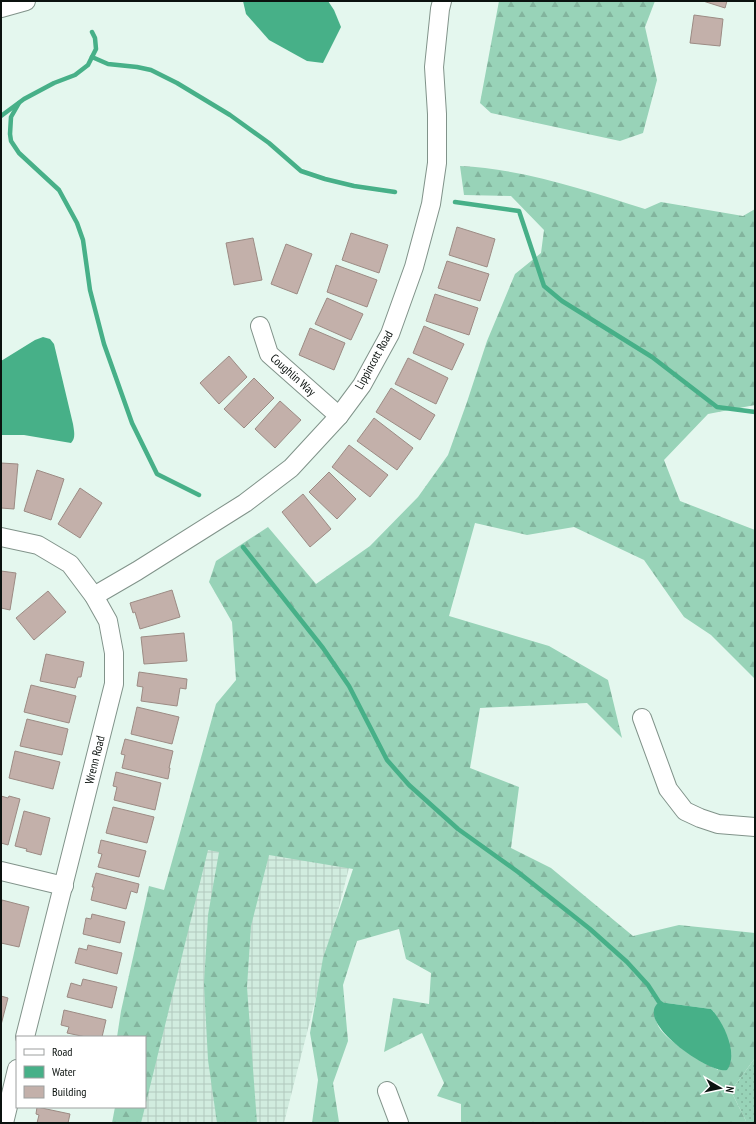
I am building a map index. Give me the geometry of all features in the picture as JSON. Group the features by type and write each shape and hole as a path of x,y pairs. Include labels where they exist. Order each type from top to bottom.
{"street":[{"path":"1,8 26,1"},
{"name":"Lippincott Road","path":"94,596 245,503 291,468 339,416 362,385 390,334 414,267 431,204 437,163 437,114 434,66 442,1"},
{"name":"Coughlin Way","path":"260,326 269,354 339,416"},
{"name":"Wrenn Road","path":"1,537 38,545 70,564 94,596 108,621 114,653 114,684 25,1036"},
{"path":"642,718 668,789 685,811 718,824 755,827"},
{"path":"1,871 64,886"},
{"path":"4,1123 11,1070"},
{"path":"387,1091 399,1123"}],"shaded area":[{"path":"205,840 350,864 284,1123 134,1123 138,1108 146,1108 146,1075"}],"green space":[{"path":"499,1 655,1 645,27 657,80 643,133 620,141 491,113 480,103"},
{"path":"460,166 507,171 531,176 577,188 645,209 661,202 743,216 755,209 755,405 708,414 664,460 680,501 755,530 755,679 711,635 684,617 644,560 574,527 527,535 475,523 449,616 549,646 608,680 622,738 587,703 480,708 470,768 519,787 511,848 551,868 633,936 679,925 755,933 755,1058 731,1091 747,1123 461,1123 461,1104 437,1096 444,1083 422,1033 384,1052 393,998 429,1004 431,973 406,959 399,929 357,941 343,985 348,1041 333,1083 339,1122 312,1123 318,1080 310,1033 323,958 353,869 269,855 251,926 247,987 257,1123 217,1123 208,1060 204,984 208,915 219,852 208,850 146,1103 146,1036 117,1036 121,1011 149,886 164,890 216,704 236,680 232,622 209,582 216,561 268,527 316,584 370,546 418,497 448,455 487,341 515,274 541,253 544,230 511,196 464,195","holes":["659,1002 711,1009 714,1012 718,1070 674,1043 660,1029 656,1019 656,1005"]},
{"path":"755,1058 755,1123 747,1123 731,1091"},
{"path":"115,1108 145,1108 141,1123 112,1123"}],"water":[{"path":"243,1 328,1 334,10 341,27 323,63 307,61 269,40 246,14"},
{"path":"43,337 50,339 54,344 73,424 74,437 71,443 24,435 1,435 1,361 35,340"},
{"path":"659,1002 711,1009 716,1014 728,1038 730,1047 730,1063 727,1070 718,1069 692,1056 665,1034 656,1022 654,1011"}],"building":[{"path":"703,1 727,1 725,8"},
{"path":"694,15 723,19 720,46 690,43"},
{"path":"457,227 495,239 487,267 449,255"},
{"path":"351,233 388,245 379,273 342,260"},
{"path":"253,238 262,280 234,285 226,243"},
{"path":"286,244 312,254 297,294 271,284"},
{"path":"447,261 489,274 480,301 438,288"},
{"path":"336,265 377,280 367,307 327,292"},
{"path":"435,294 478,308 469,335 426,321"},
{"path":"327,298 363,314 351,340 315,324"},
{"path":"424,326 464,344 452,370 413,353"},
{"path":"310,328 345,343 334,370 299,355"},
{"path":"229,356 247,377 219,404 200,383"},
{"path":"408,358 448,378 436,404 395,384"},
{"path":"254,378 274,398 244,428 224,409"},
{"path":"391,388 435,415 420,440 376,412"},
{"path":"280,401 301,420 275,448 255,429"},
{"path":"374,418 413,448 397,470 357,441"},
{"path":"349,445 388,475 370,497 332,467"},
{"path":"1,463 18,464 14,509 1,508"},
{"path":"37,470 64,479 51,520 24,511"},
{"path":"329,472 356,499 337,519 309,492"},
{"path":"80,488 102,503 80,538 58,524"},
{"path":"303,494 331,529 310,547 282,512"},
{"path":"1,571 16,573 10,610 1,608"},
{"path":"172,590 180,617 140,629 135,612 133,613 130,603"},
{"path":"48,591 66,612 34,640 16,618"},
{"path":"184,633 187,661 144,664 141,637"},
{"path":"46,654 84,662 81,677 78,677 75,688 40,681"},
{"path":"139,672 187,679 186,689 180,688 177,706 141,701 143,687 137,686"},
{"path":"31,685 76,696 69,723 24,712"},
{"path":"137,707 179,717 172,744 131,734"},
{"path":"27,719 68,729 62,755 20,746"},
{"path":"125,739 173,751 168,779 122,768 125,755 121,754"},
{"path":"15,751 60,762 53,789 9,778"},
{"path":"116,772 161,783 155,810 114,800 117,787 113,786"},
{"path":"1,796 8,798 9,796 20,799 8,845 1,843"},
{"path":"113,807 154,817 147,843 106,833"},
{"path":"24,811 50,818 41,855 15,846"},
{"path":"101,840 146,851 139,877 98,867 102,854 98,853"},
{"path":"96,873 139,884 137,893 131,891 126,909 91,900 94,887 92,887"},
{"path":"2,900 29,907 19,947 1,943"},
{"path":"92,914 125,922 120,943 83,934 86,918 91,919"},
{"path":"88,945 122,953 117,974 75,963 79,948 87,950"},
{"path":"83,979 117,987 112,1008 67,997 71,983 81,986"},
{"path":"1,996 8,998 1,1025"},
{"path":"64,1010 106,1020 102,1036 81,1036 67,1033 69,1027 61,1025"},
{"path":"37,1108 42,1108 70,1114 68,1123 37,1123 39,1115 36,1114"}],"waterway":[{"path":"1,116 24,99 54,83 75,75 88,65 96,49 95,38 92,32"},
{"path":"92,57 108,64 151,70 177,83 230,115 269,143 301,171 354,186 395,192"},
{"path":"19,103 11,117 11,141 19,153 59,190 77,223 83,240 90,290 104,344 132,423 157,474 199,495"},
{"path":"455,202 519,211 544,286 562,301 652,357 717,407 755,412"},
{"path":"243,547 323,648 349,686 387,760 409,785 458,829 518,872 590,929 627,962 648,985 659,1002 663,1005"}]}
